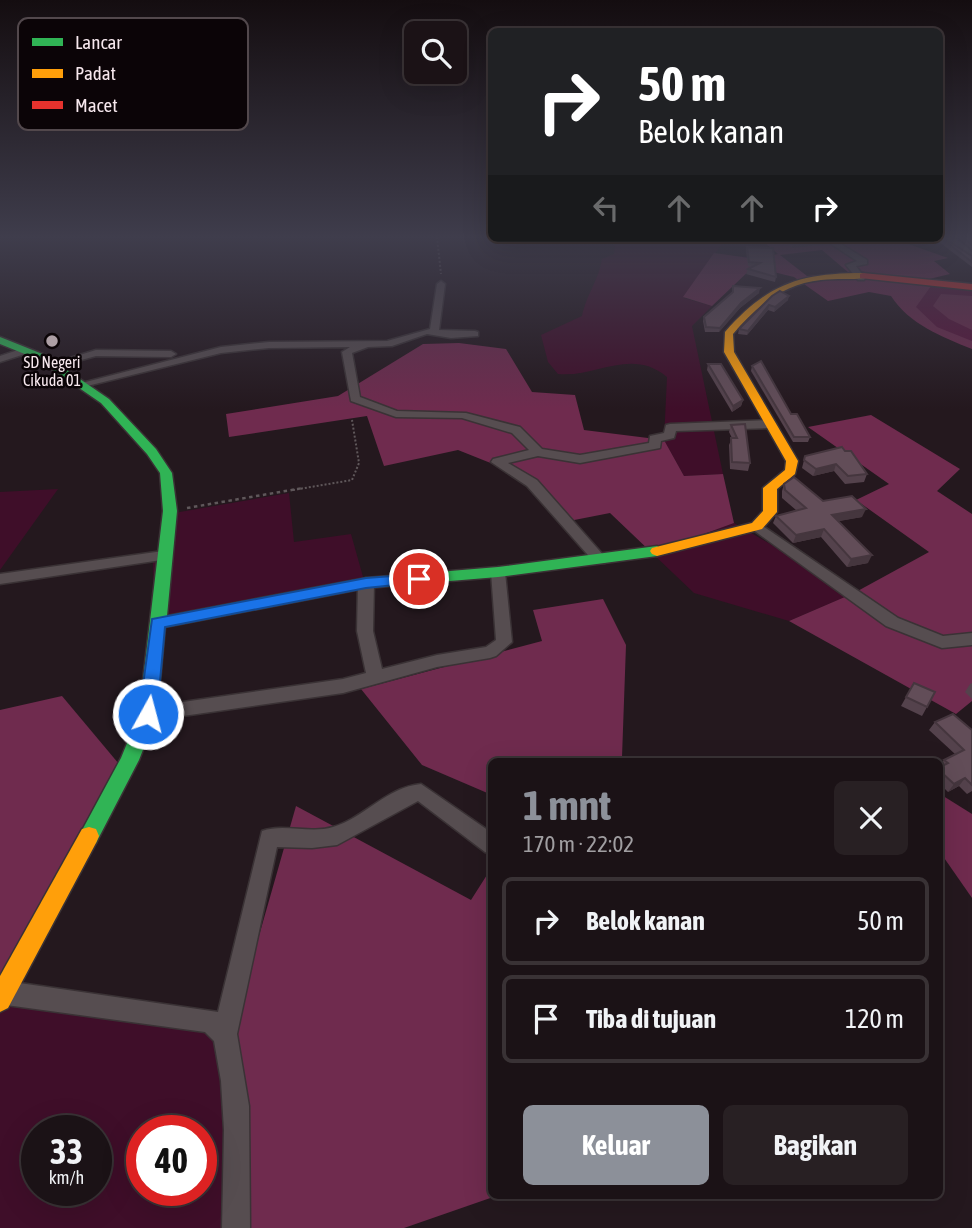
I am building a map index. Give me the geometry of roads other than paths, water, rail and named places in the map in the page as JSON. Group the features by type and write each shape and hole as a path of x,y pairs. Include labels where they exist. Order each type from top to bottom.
{"street":[{"path":"434,331 439,294"},
{"path":"157,623 366,583 600,560 668,549 757,526 770,512 770,488 790,476 793,470 792,461 729,352 728,334 745,312 769,294"},
{"path":"52,365 96,354 197,354 269,345 388,344 416,332 475,334"},
{"path":"0,340 52,365 83,384 152,452 166,473 170,511 163,556 148,714 130,761 3,996 211,1021 225,1034 232,1056 236,1097 236,1228"},
{"path":"369,343 346,352 355,399 396,414 463,415 516,430 538,452"},
{"path":"2,359 24,351"},
{"path":"83,384 197,354"},
{"path":"600,560 573,526 532,483 498,462 538,452 580,459 656,445 654,439 670,435 670,428 770,424"},
{"path":"757,526 892,622 942,642 972,639"},
{"path":"0,579 163,556"},
{"path":"148,714 343,686 437,661 490,652 504,642 498,572"},
{"path":"366,583 365,631 375,676"},
{"path":"225,1034 269,838 312,839 337,836 411,793 421,792 488,842"}],"waterway":[{"path":"933,294 924,307 943,323 972,336"}],"place":[{"name":"SD Negeri Cikuda 01","path":"52,341"}]}
